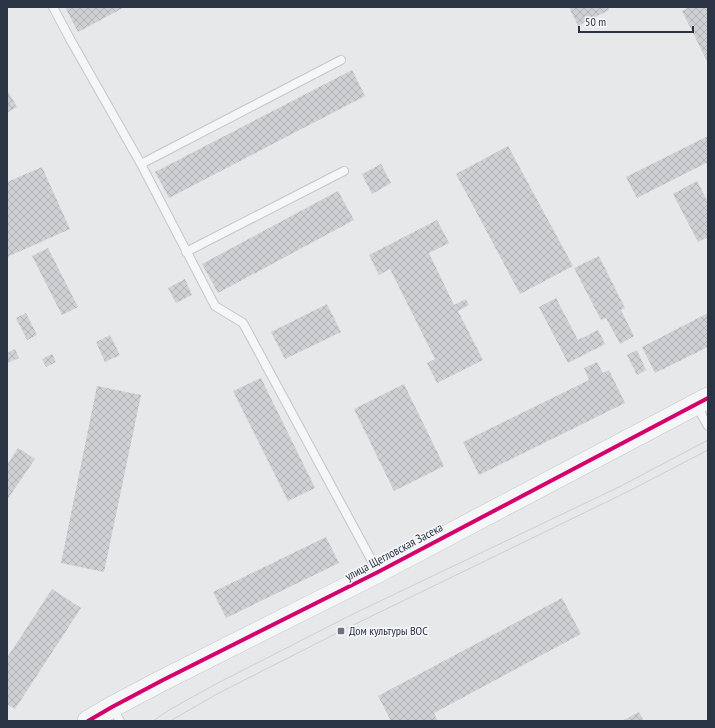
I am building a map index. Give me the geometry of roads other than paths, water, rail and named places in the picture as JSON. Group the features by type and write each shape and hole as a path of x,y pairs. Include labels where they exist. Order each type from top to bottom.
{"street":[{"name":"улица Щегловская Засека","path":"88,721 116,714 163,680 378,572 702,401"}],"lane":[{"path":"53,7 141,164 215,306 243,323 378,572"},
{"path":"141,164 341,60"},
{"path":"186,252 344,171"},
{"path":"702,401 708,426"}],"tram line":[{"path":"153,721 169,710 214,685 353,614 619,487 708,440"},
{"path":"170,721 217,694 341,631 627,492 708,450"}],"place":[{"name":"Дом культуры ВОС","path":"341,631"}]}
